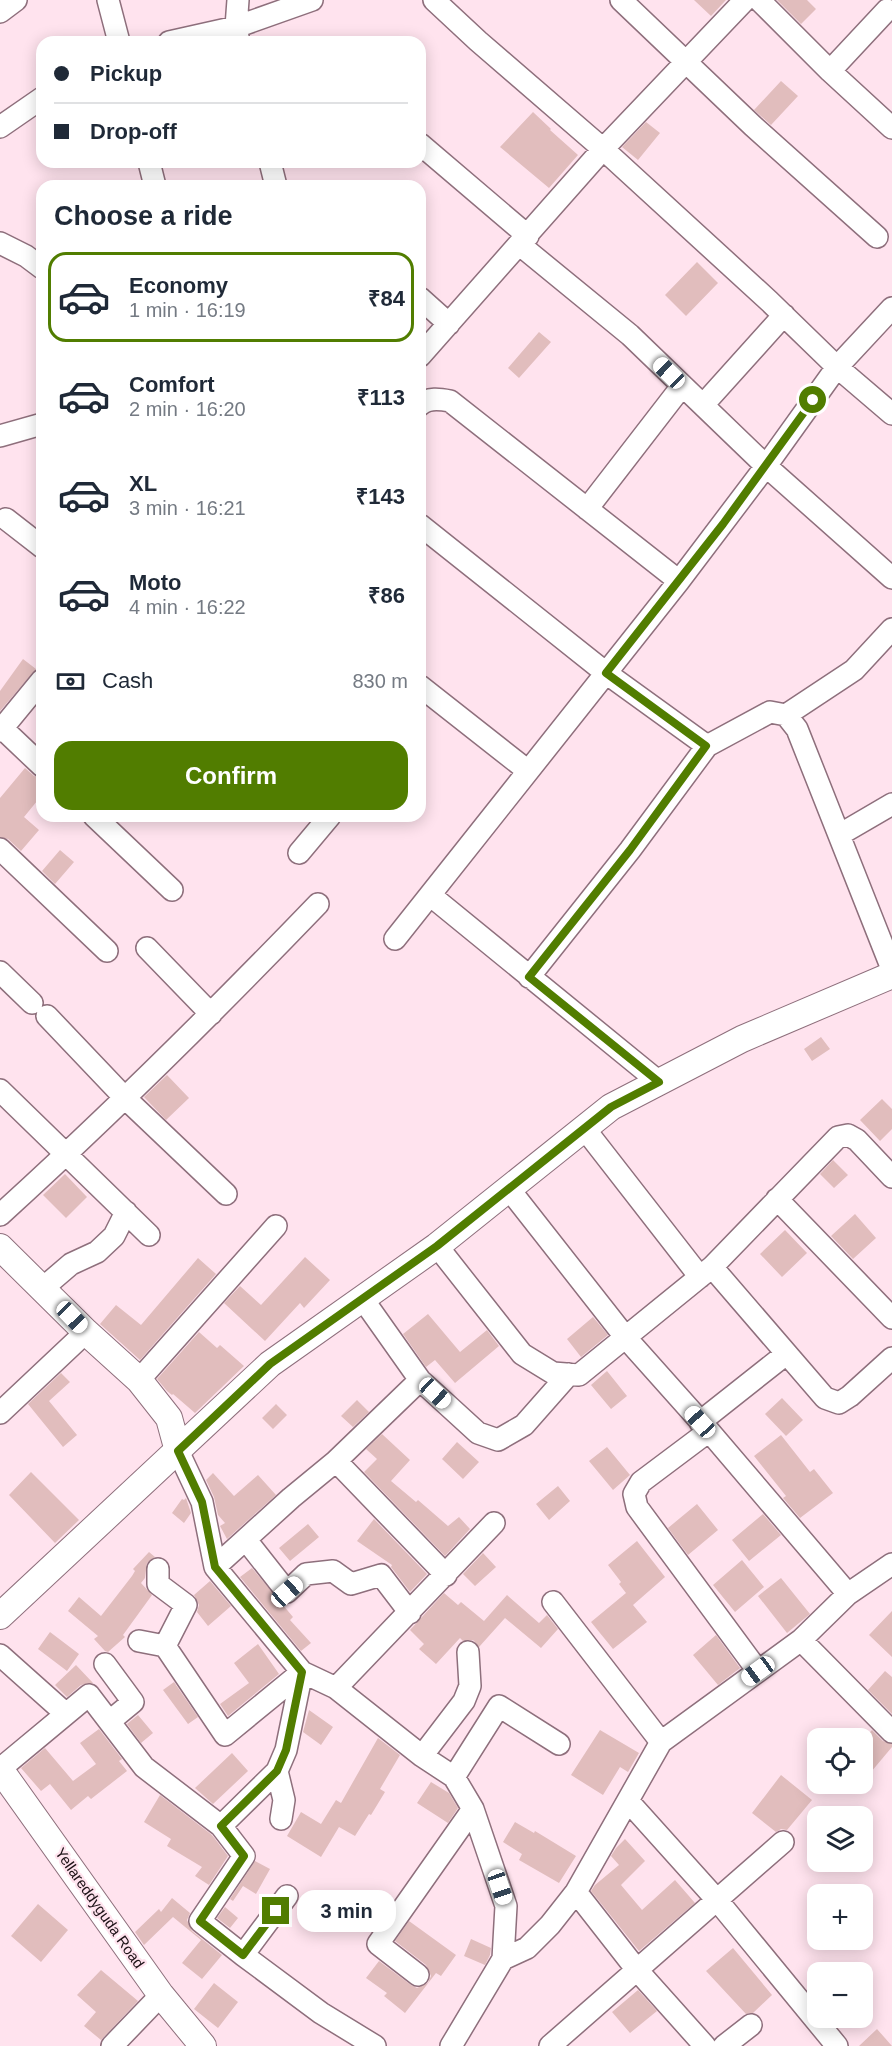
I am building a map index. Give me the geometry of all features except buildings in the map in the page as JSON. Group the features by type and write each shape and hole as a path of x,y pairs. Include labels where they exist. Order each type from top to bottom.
{"street":[{"path":"0,12 16,0"},
{"path":"108,0 117,36"},
{"path":"238,0 238,34"},
{"path":"221,36 238,34 312,0"},
{"path":"434,0 603,149 784,315 837,368 892,414"},
{"path":"621,0 753,126 877,237"},
{"path":"426,350 603,149 745,0"},
{"path":"759,0 892,128"},
{"path":"831,71 887,10"},
{"path":"0,127 36,102"},
{"path":"426,150 630,335 766,466 892,578"},
{"path":"0,243 36,264"},
{"path":"426,303 450,324"},
{"path":"395,939 679,580 837,368 892,308"},
{"path":"703,405 784,315"},
{"path":"587,509 682,386"},
{"path":"426,400 439,398 450,401 679,580"},
{"path":"0,436 36,426"},
{"path":"6,519 36,542"},
{"path":"426,530 606,673 706,746"},
{"path":"786,715 854,670 892,629"},
{"path":"36,687 1,730 36,761"},
{"path":"426,696 528,771"},
{"path":"529,977 630,850 706,746 770,712 786,715 797,729 892,969"},
{"path":"839,835 892,804"},
{"path":"100,822 172,890"},
{"path":"299,853 325,822"},
{"path":"0,849 107,951"},
{"path":"430,895 659,1082"},
{"path":"0,1215 67,1154 211,1014 318,904"},
{"path":"147,948 211,1014"},
{"path":"0,972 40,1009 125,1098 226,1194"},
{"path":"0,1616 270,1364 437,1246 611,1107 742,1039 892,975"},
{"path":"0,1090 149,1235"},
{"path":"584,1128 706,1272 786,1354 825,1398 839,1403 892,1358"},
{"path":"437,1246 522,1354 554,1373 579,1375 706,1272 838,1137 848,1135 857,1140 892,1177"},
{"path":"509,1189 626,1338 705,1426 848,1594"},
{"path":"777,1199 892,1318"},
{"path":"43,1288 71,1264 97,1252 114,1236 126,1212"},
{"path":"139,1380 276,1226"},
{"path":"4,1256 43,1288 86,1332 139,1380 169,1418 178,1451 202,1502 215,1567 302,1672 336,1688 422,1756 454,1777 472,1809 506,1906 503,1959 451,2046"},
{"path":"362,1298 420,1380 478,1433 498,1440 524,1425 569,1374"},
{"path":"0,1413 86,1332"},
{"path":"758,1671 637,1507 634,1494 641,1482 786,1354"},
{"path":"215,1567 291,1498 336,1461 420,1380"},
{"path":"336,1461 446,1575"},
{"path":"336,1688 494,1523"},
{"path":"246,1540 287,1592 306,1574 333,1572 351,1584 381,1575 410,1613"},
{"path":"158,1569 159,1584 186,1605 165,1646"},
{"path":"503,1959 526,1948 550,1925 576,1892 661,1742 801,1640 848,1594 889,1572"},
{"path":"553,1602 661,1742"},
{"path":"801,1640 892,1732"},
{"path":"139,1641 165,1646 225,1735 302,1672"},
{"path":"422,1756 464,1701 470,1686 468,1653"},
{"path":"0,1654 65,1713"},
{"path":"105,1664 133,1702 110,1721"},
{"path":"221,1826 277,1771 286,1750 302,1672"},
{"path":"0,1769 88,1695 144,1767 221,1826 244,1856 200,1921 321,2013 375,2046"},
{"path":"454,1777 499,1706 559,1744"},
{"name":"Yellareddyguda Road","path":"0,1769 161,1995 202,2046"},
{"path":"277,1771 284,1800 281,1819"},
{"path":"628,1801 717,1900 837,2046"},
{"path":"418,1975 378,1944 472,1809"},
{"path":"550,2046 783,1842"},
{"path":"576,1892 637,1970 705,2046"},
{"path":"243,1955 287,1896"},
{"path":"112,2046 161,1995"},
{"path":"724,2046 752,2025"}],"route":[{"path":"276,1911 243,1955 200,1921 244,1856 221,1826 277,1771 286,1750 302,1672 215,1567 202,1502 178,1451 270,1364 437,1246 611,1107 659,1082 529,977 630,850 706,746 606,673 723,524 813,400"}]}
